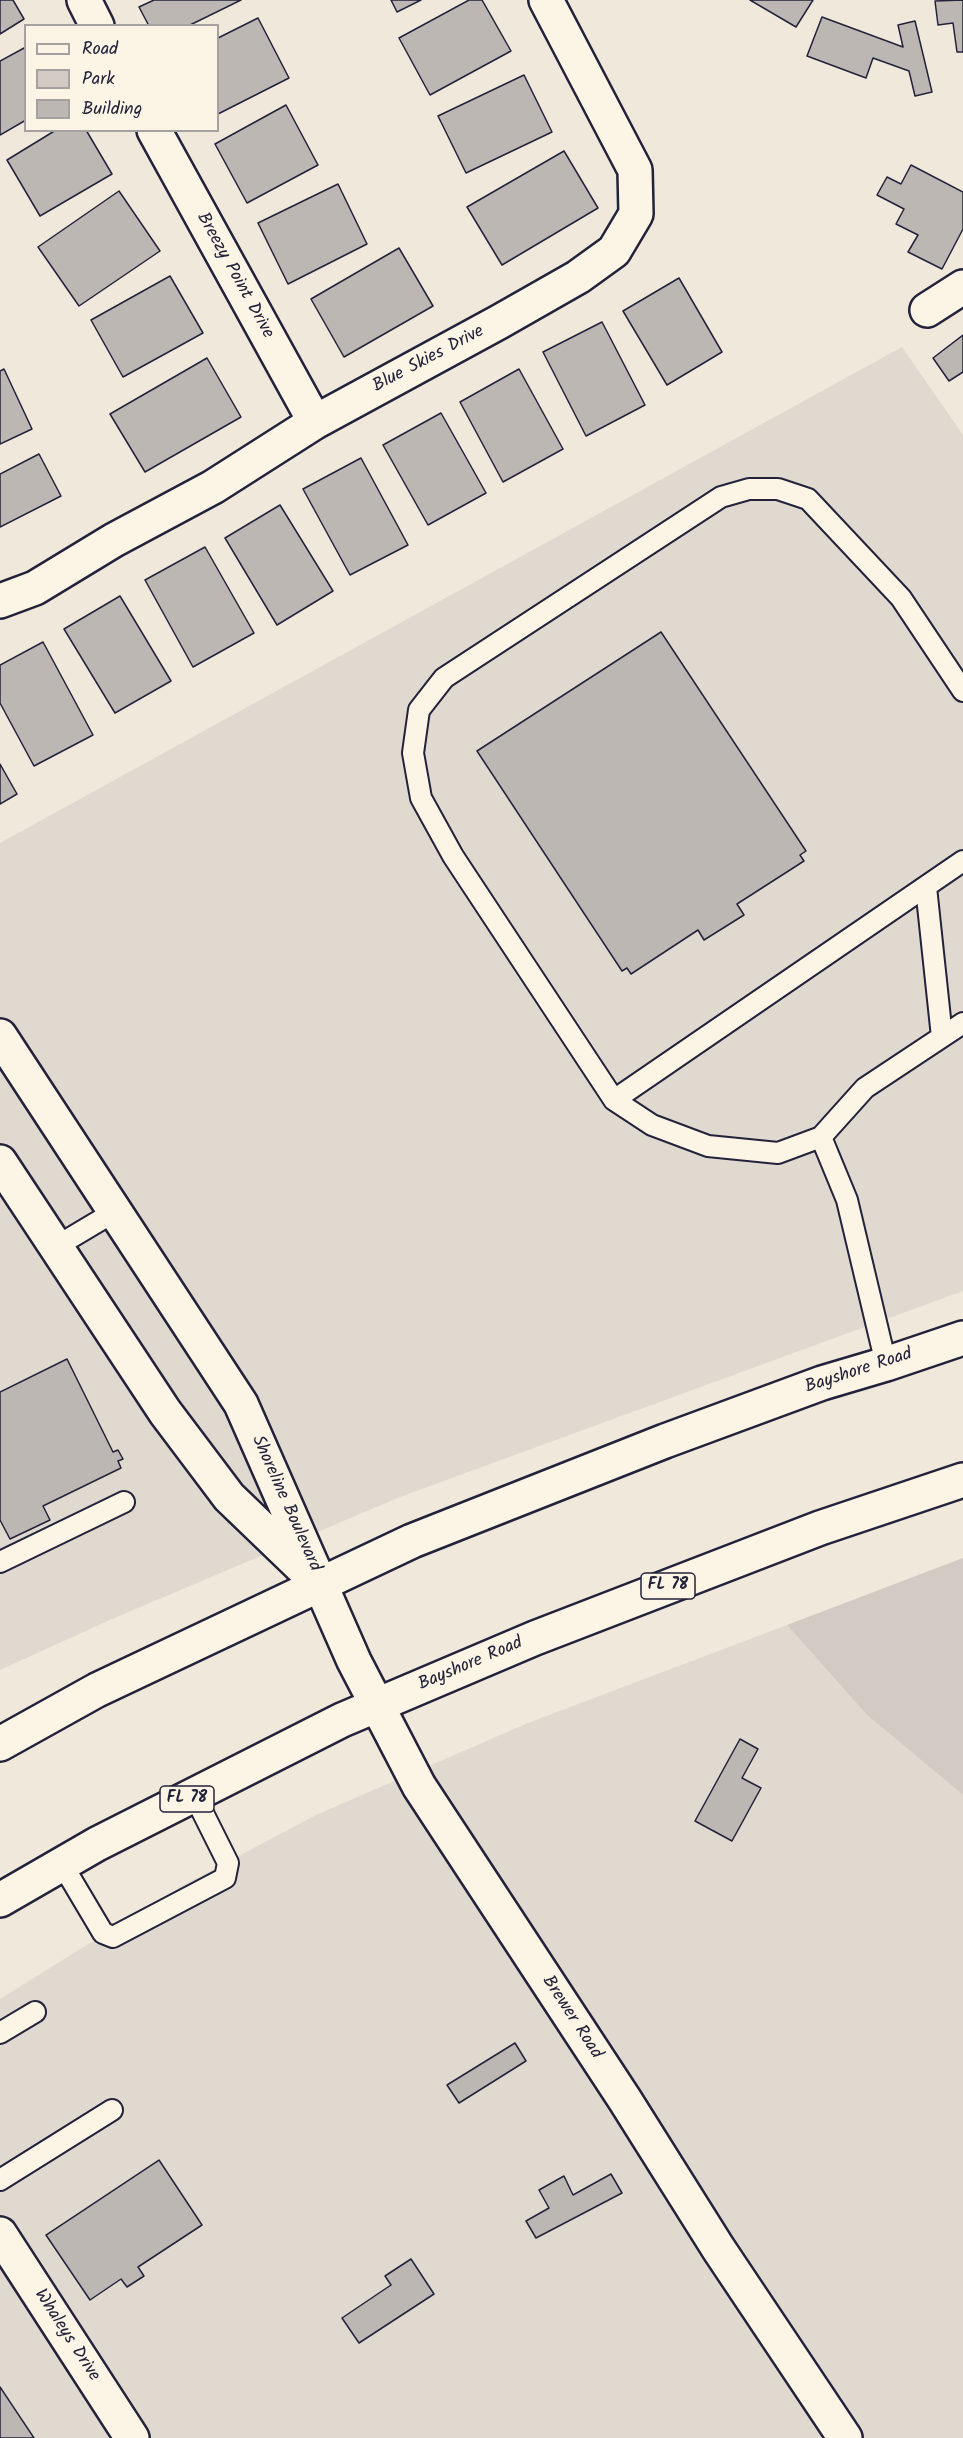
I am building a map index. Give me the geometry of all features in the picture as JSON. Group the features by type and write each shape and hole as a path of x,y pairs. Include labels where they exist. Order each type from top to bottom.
{"street":[{"path":"84,0 96,24"},
{"name":"Blue Skies Drive","path":"0,601 35,588 114,540 213,487 315,422 578,277 614,251 636,214 634,170 546,0"},
{"name":"Breezy Point Drive","path":"155,132 315,422"},
{"path":"927,310 963,287"},
{"name":"Shoreline Boulevard","path":"0,1036 241,1404 320,1585"},
{"name":"Shoreline Boulevard","path":"0,1162 165,1412 229,1497 320,1585"},
{"name":"Bayshore Road","path":"0,1744 97,1690 412,1541 664,1441 822,1383 963,1338"},
{"name":"Bayshore Road","path":"0,1900 62,1864 342,1720 612,1608 820,1528 963,1480"},
{"name":"Brewer Road","path":"320,1585 354,1661 419,1786 625,2100 718,2248 845,2438"},
{"name":"Whaleys Drive","path":"0,2234 132,2438"}],"lane":[{"path":"963,692 901,598 808,499 778,489 749,489 721,497 444,678 420,710 413,753 421,798 453,856 614,1100 652,1125 708,1146 778,1153 821,1137 865,1088 963,1023"},
{"path":"614,1100 963,861"},
{"path":"926,887 942,1037"},
{"path":"821,1137 847,1200 886,1364"},
{"path":"57,1246 114,1212"},
{"path":"0,1562 124,1502"},
{"path":"62,1864 103,1933 113,1937 225,1878 228,1863 194,1795"},
{"path":"0,2033 35,2012"},
{"path":"0,2180 112,2110"}],"shaded area":[{"path":"902,347 963,435 963,1291 400,1497 112,1619 0,1670 0,843"},
{"path":"787,1625 867,1715 963,1795 963,2438 0,2438 0,1999 180,1887 316,1815 528,1723"}],"green space":[{"path":"963,1558 963,1795 867,1715 787,1625"}],"building":[{"path":"0,0 13,0 24,19 0,34"},
{"path":"154,0 241,0 192,24 148,24 139,7"},
{"path":"391,0 421,0 397,12"},
{"path":"469,0 482,0 511,51 430,95 399,38"},
{"path":"750,0 813,0 796,27"},
{"path":"963,0 963,52 957,52 953,23 938,25 935,1"},
{"path":"822,17 903,47 898,25 915,21 932,92 915,96 909,71 873,58 866,78 807,56"},
{"path":"258,18 289,78 219,113 219,38"},
{"path":"24,48 24,121 0,135 0,61"},
{"path":"524,75 552,132 466,173 438,116"},
{"path":"286,105 318,165 247,203 215,144"},
{"path":"53,132 87,132 112,174 40,216 7,160"},
{"path":"564,151 598,208 502,265 467,207"},
{"path":"911,165 963,192 963,229 942,269 908,252 918,235 896,224 904,209 877,195 887,177 901,184"},
{"path":"338,184 367,244 288,284 258,223"},
{"path":"119,191 160,251 79,306 38,247"},
{"path":"399,248 433,306 344,357 311,299"},
{"path":"170,276 203,333 123,377 91,320"},
{"path":"679,278 722,352 667,385 623,311"},
{"path":"602,322 645,405 586,436 543,352"},
{"path":"963,335 963,372 949,381 933,358"},
{"path":"207,358 241,417 145,472 110,414"},
{"path":"4,369 32,429 0,444 0,371"},
{"path":"519,369 563,449 503,482 460,402"},
{"path":"441,413 486,493 428,525 383,445"},
{"path":"39,454 61,496 0,527 0,474"},
{"path":"361,458 408,545 350,575 303,489"},
{"path":"280,505 333,591 277,625 225,538"},
{"path":"205,547 254,633 193,667 145,580"},
{"path":"120,596 171,681 115,713 64,629"},
{"path":"661,632 806,851 800,855 804,861 737,904 744,915 704,940 698,930 631,974 627,968 622,971 477,751"},
{"path":"43,642 93,735 34,766 0,703 0,665"},
{"path":"0,764 17,794 0,804"},
{"path":"67,1359 113,1452 118,1450 123,1459 118,1461 121,1468 43,1506 50,1520 10,1539 0,1520 0,1392"},
{"path":"740,1739 758,1749 742,1778 761,1788 732,1841 695,1821"},
{"path":"515,2043 526,2061 459,2103 447,2085"},
{"path":"159,2160 202,2225 138,2267 144,2276 127,2287 121,2279 90,2300 46,2235"},
{"path":"611,2174 622,2193 536,2238 526,2221 549,2208 539,2190 564,2176 573,2195"},
{"path":"411,2259 434,2294 359,2343 342,2318 391,2285 385,2276"},
{"path":"0,2387 34,2438 0,2438"}]}
